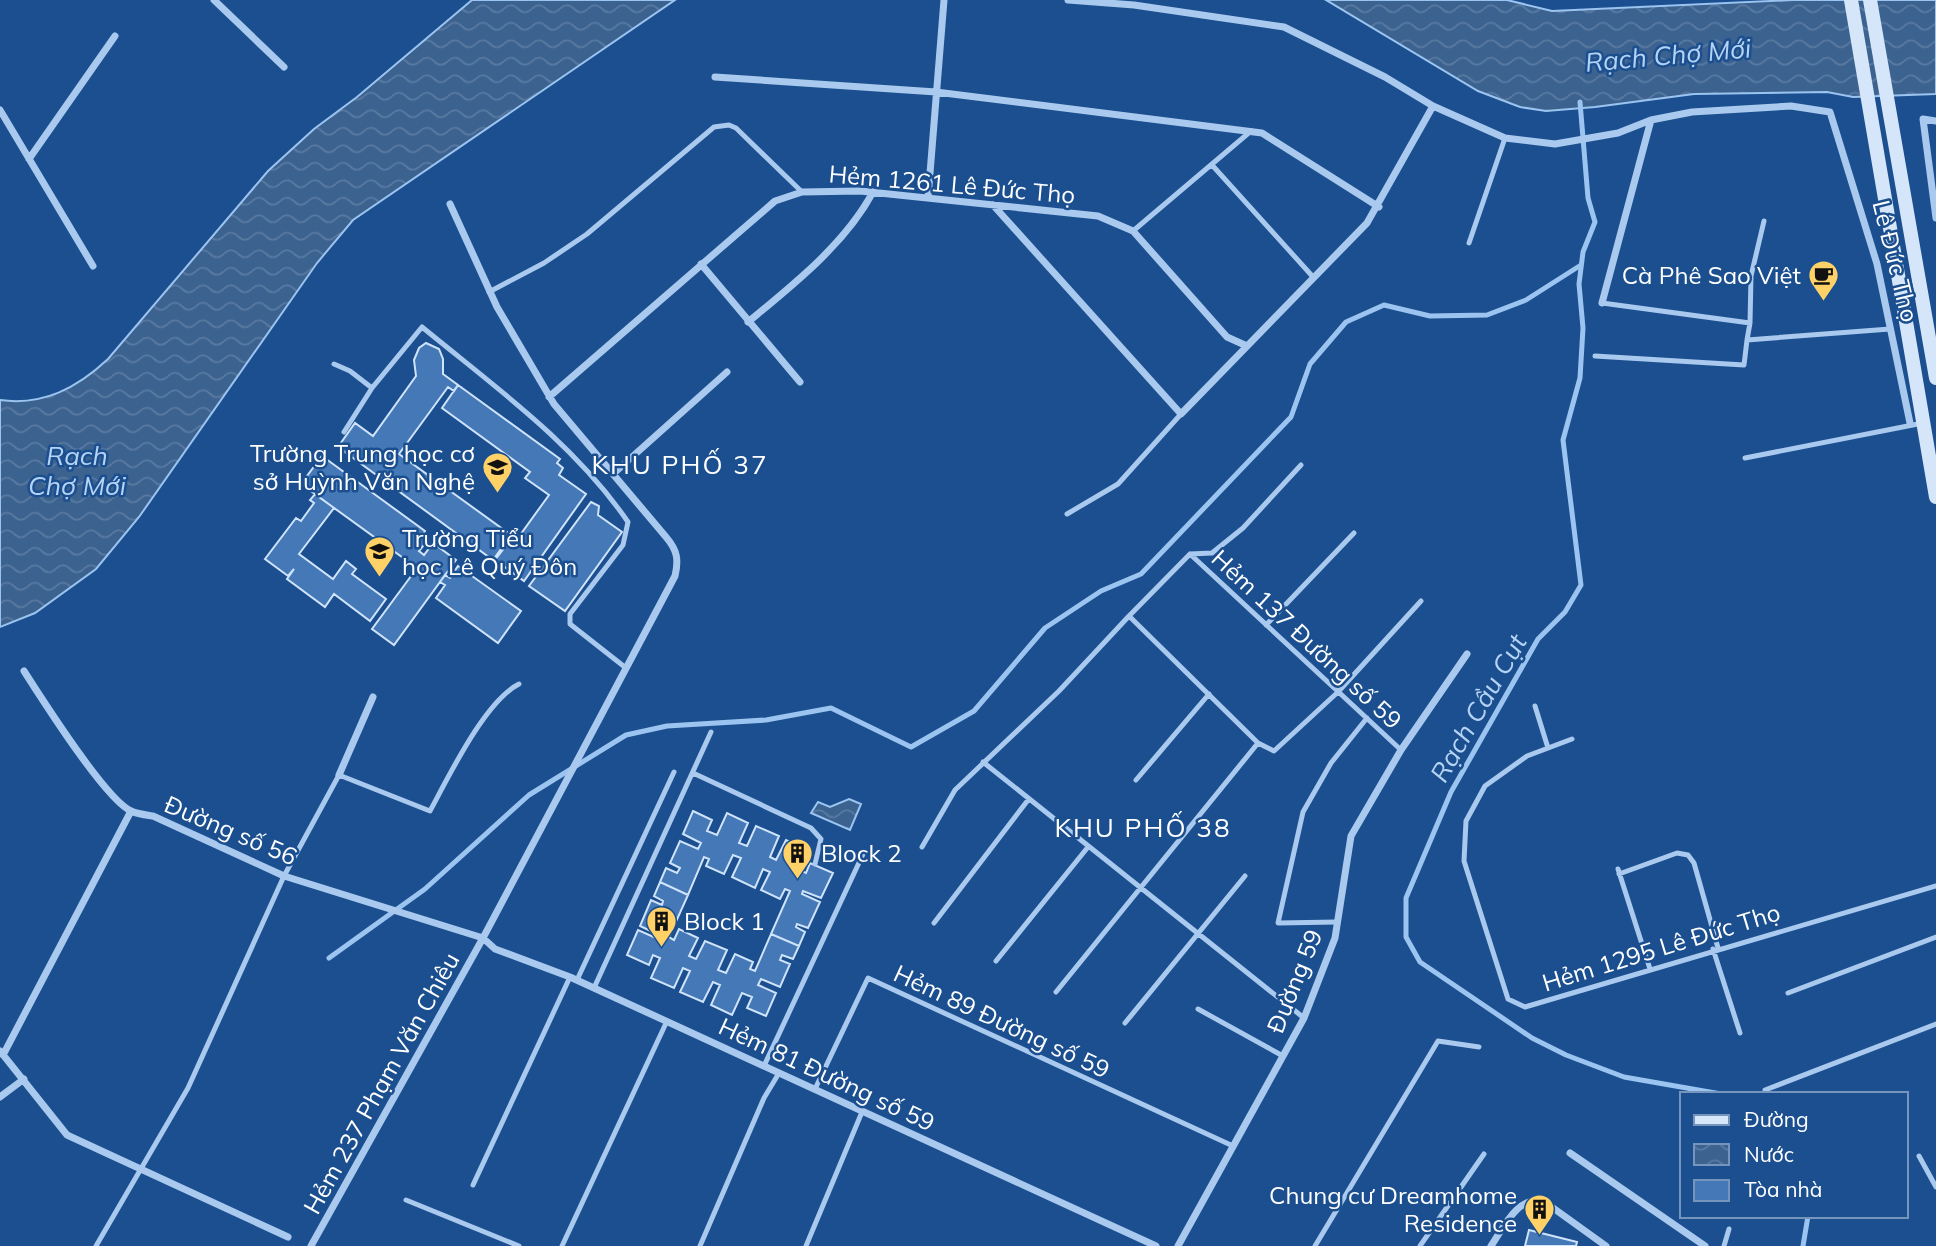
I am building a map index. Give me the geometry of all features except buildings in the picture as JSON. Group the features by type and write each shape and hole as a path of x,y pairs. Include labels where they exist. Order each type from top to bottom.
{"main road":[{"name":"Lê Đức Thọ","path":"1851,0 1874,128 1916,423 1936,497"},
{"name":"Lê Đức Thọ","path":"1870,0 1936,378"}],"street":[{"path":"214,0 284,67"},
{"path":"928,198 944,0"},
{"path":"1068,0 1134,5 1284,27 1385,77 1433,106 1505,138 1555,145 1618,132 1651,120"},
{"path":"29,159 116,36"},
{"path":"716,77 936,92 1262,133 1378,207"},
{"path":"993,205 1181,414 1314,278 1378,207 1433,106"},
{"name":"Lê Đức Thọ","path":"1651,120 1692,113 1791,106 1830,112 1877,264 1890,329 1916,423"},
{"path":"0,110 93,267"},
{"path":"1602,303 1651,120"},
{"name":"Lê Đức Thọ","path":"1936,121 1923,120 1936,218"},
{"name":"Hẻm 1261 Lê Đức Thọ","path":"549,397 775,201 802,192 873,192 1098,216 1133,231 1227,337 1247,346"},
{"path":"748,322 835,245 852,226 873,192"},
{"name":"Hẻm 237 Phạm Văn Chiêu","path":"311,1246 484,938 569,780 675,576 678,561 675,548 549,397 489,292 450,204"},
{"path":"701,264 800,382"},
{"path":"613,474 727,372"},
{"name":"Đường 59","path":"1178,1246 1304,1018 1335,938 1351,836 1401,750 1467,654"},
{"name":"Đường số 56","path":"24,671 74,745 120,803 131,811 153,816 284,876 484,938"},
{"path":"339,775 373,697"},
{"path":"131,811 1,1053 67,1135 288,1237"},
{"name":"Hẻm 81 Đường số 59","path":"484,938 495,949 573,978 1156,1246"},
{"path":"0,1097 24,1079"},
{"path":"1570,1153 1705,1246"},
{"path":"1491,1246 1519,1206 1532,1199 1542,1200 1606,1246"}],"lane":[{"path":"489,292 544,263 587,234 714,127 729,125 736,128 802,192"},
{"path":"1133,231 1251,131"},
{"path":"1469,243 1505,138"},
{"path":"1212,165 1314,278"},
{"path":"1595,356 1744,365 1750,323 1751,276 1764,221"},
{"path":"1602,303 1750,323"},
{"path":"344,432 372,388 422,327 565,446 610,495 628,522 623,544 570,614 570,624 626,668"},
{"path":"1747,340 1890,329"},
{"path":"334,364 351,371 372,388"},
{"path":"1067,514 1118,484 1181,414"},
{"path":"1745,458 1916,423"},
{"path":"922,847 955,790 1059,691 1190,554 1212,553 1222,545 1243,528 1301,465"},
{"path":"1266,625 1354,533"},
{"name":"Hẻm 137 Đường số 59","path":"1190,554 1401,750"},
{"path":"1129,616 1258,743 1274,751 1338,692 1421,601"},
{"path":"96,1246 188,1088 284,876 339,775 430,811 466,747 489,713 505,691 519,684"},
{"path":"1136,780 1209,694"},
{"path":"1535,706 1548,748"},
{"path":"1337,922 1278,923 1303,812 1331,763 1367,718"},
{"path":"594,988 711,732"},
{"name":"Hẻm 1295 Lê Đức Thọ","path":"1572,739 1527,756 1485,786 1466,821 1464,860 1508,999 1525,1007 1936,886"},
{"path":"1056,992 1258,743"},
{"path":"983,762 1304,1018"},
{"path":"473,1185 674,772"},
{"path":"693,773 811,828 821,839 815,864"},
{"path":"934,923 1028,800"},
{"path":"996,961 1088,847"},
{"path":"764,1066 864,852"},
{"path":"1650,969 1618,872 1677,853 1688,855 1694,863 1715,949 1740,1033"},
{"path":"1125,1023 1245,876"},
{"path":"1788,993 1936,937"},
{"name":"Hẻm 89 Đường số 59","path":"815,1090 868,978 1233,1146"},
{"path":"1198,1009 1283,1056"},
{"path":"562,1246 667,1021"},
{"path":"1765,1090 1936,1024"},
{"path":"1315,1246 1438,1041 1479,1047"},
{"path":"701,1246 764,1098 779,1073"},
{"path":"806,1246 862,1112"},
{"path":"1420,1246 1484,1154"},
{"path":"1919,1156 1936,1187"},
{"path":"407,1200 519,1246"},
{"path":"1724,1246 1729,1229"}],"water":[{"name":"Rạch Chợ Mới","path":"472,0 675,0 353,220 317,263 139,517 96,569 35,613 0,627 0,400 31,400 58,393 84,378 108,359 268,171 314,129 357,97"},
{"name":"Rạch Chợ Mới","path":"1326,0 1507,0 1552,11 1793,0 1936,0 1936,94 1853,97 1827,92 1694,94 1546,111 1520,107 1478,91"},
{"path":"849,799 861,804 850,830 811,813 818,802 830,807"}],"waterway":[{"name":"Rạch Cầu Cụt","path":"1580,102 1588,198 1595,222 1583,252 1579,284 1583,328 1580,378 1563,440 1581,585 1565,612 1538,639 1451,792 1406,898 1406,937 1420,962 1532,1038 1566,1055 1624,1077 1710,1092"},
{"path":"329,958 425,889 529,795 626,735 667,726 766,720 831,708 911,747 974,711 1045,628 1101,591 1141,574 1291,417 1310,364 1346,322 1384,305 1430,316 1487,315 1526,300 1581,265"},
{"name":"Rạch Cầu Cụt","path":"1803,1246 1808,1218"}],"place":[{"name":"Cà Phê Sao Việt","path":"1824,302"},
{"name":"Trường Trung học cơ sở Huỳnh Văn Nghệ","path":"498,494"},
{"name":"Trường Tiểu học Lê Quý Đôn","path":"379,579"},
{"name":"Block 2","path":"798,880"},
{"name":"Block 1","path":"661,948"},
{"name":"Chung cư Dreamhome Residence","path":"1540,1236"}],"district":[{"name":"KHU PHỐ 37","path":"680,464"},
{"name":"KHU PHỐ 38","path":"1143,827"}]}
